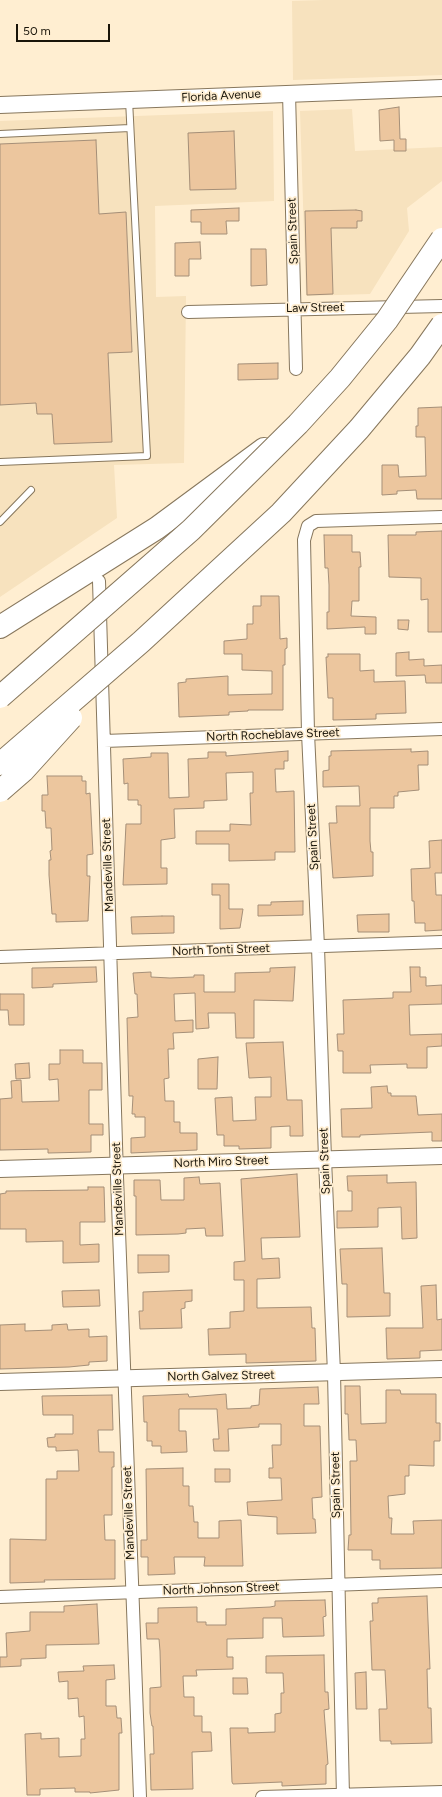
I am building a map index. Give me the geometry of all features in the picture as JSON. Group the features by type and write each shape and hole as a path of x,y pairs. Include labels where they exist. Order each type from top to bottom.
{"highway":[{"path":"0,698 192,530 298,424 340,378 387,320 442,239"},
{"path":"0,764 140,642 281,513 330,462 420,356 442,325"},
{"path":"0,627 157,528 298,424"},
{"path":"0,792 23,771 140,642"}],"street":[{"name":"Florida Avenue","path":"0,106 289,93 442,88"},
{"name":"Spain Street","path":"289,93 296,308 296,369"},
{"name":"Law Street","path":"188,312 296,308 442,306"},
{"name":"Spain Street","path":"343,1796 334,1373 324,1159 318,947 308,733 304,540 308,526 316,520 442,517"},
{"name":"Mandeville Street","path":"99,581 131,1592 140,1797"},
{"name":"North Rocheblave Street","path":"104,741 308,733 442,730"},
{"name":"North Tonti Street","path":"0,957 442,942"},
{"name":"North Miro Street","path":"0,1169 442,1156"},
{"name":"North Galvez Street","path":"0,1382 442,1370"},
{"name":"North Johnson Street","path":"0,1597 442,1581"},
{"path":"262,1797 343,1796 442,1792"}],"lane":[{"path":"0,462 147,456 129,100"},
{"path":"0,134 130,128"},
{"path":"0,522 31,490"}],"shaded area":[{"path":"442,0 442,75 293,80 292,1"},
{"path":"352,109 355,151 442,147 442,181 407,208 409,231 370,294 306,296 300,111"},
{"path":"273,111 274,201 155,206 156,297 186,296 184,463 114,465 117,518 0,597 0,121"}],"building":[{"path":"399,107 400,139 406,139 406,151 394,151 394,140 380,141 379,110"},
{"path":"234,131 236,189 190,190 188,133"},
{"path":"96,140 99,214 126,212 132,352 108,353 112,442 54,444 52,414 37,414 36,403 0,405 0,144"},
{"path":"239,208 239,221 226,221 227,234 201,234 201,222 191,222 191,210"},
{"path":"305,211 362,211 362,221 357,221 357,228 331,228 333,294 307,295"},
{"path":"200,242 201,259 189,259 189,276 175,276 175,243"},
{"path":"251,249 266,249 267,285 251,286"},
{"path":"278,363 278,379 238,380 238,364"},
{"path":"442,407 442,499 417,499 416,490 397,491 397,494 382,495 382,465 398,465 399,477 426,476 425,437 416,437 416,426 418,426 418,408"},
{"path":"442,531 442,632 428,632 428,599 421,600 421,578 389,577 388,535 416,535 416,532"},
{"path":"324,535 352,535 352,552 360,552 361,567 359,567 359,601 352,601 351,616 376,617 376,634 365,634 365,627 327,629 327,612 329,612 329,585 328,568 325,568"},
{"path":"261,596 279,596 280,639 287,638 285,665 283,665 283,710 248,710 229,712 229,715 179,717 178,683 186,682 186,679 228,676 228,695 272,694 272,671 242,670 242,654 224,654 224,641 247,639 247,624 253,624 253,606 261,606"},
{"path":"398,620 409,620 408,630 398,629"},
{"path":"409,652 409,660 424,659 424,666 442,665 442,683 426,683 425,675 396,676 396,653"},
{"path":"328,654 360,654 360,671 374,670 374,682 405,681 406,713 376,714 376,719 333,720 333,698 328,698 326,657 328,657"},
{"path":"411,749 411,752 428,751 428,765 418,765 419,790 398,792 398,796 394,796 394,808 370,808 370,841 371,852 373,852 373,876 333,878 329,823 337,823 336,806 360,806 359,786 323,787 323,771 329,770 329,756 331,756 331,751"},
{"path":"288,751 288,761 284,761 284,769 275,769 276,792 294,791 295,852 275,852 275,860 229,861 229,844 196,844 196,831 230,831 230,824 251,825 250,793 253,793 253,772 226,773 227,800 204,801 204,808 174,809 175,838 161,840 161,868 167,868 167,884 123,885 126,824 141,824 141,805 138,805 138,800 128,800 128,783 124,784 123,759 151,757 151,753 168,753 169,798 189,797 188,759 208,758 208,752 226,752 226,756"},
{"path":"47,776 82,776 82,781 86,781 86,794 90,793 93,854 87,855 87,876 90,876 88,921 56,922 56,914 52,914 49,875 49,860 51,860 50,851 52,850 51,828 46,828 45,811 42,811 42,795 48,795"},
{"path":"442,840 442,873 435,873 436,895 442,895 442,930 425,931 425,923 415,923 414,901 412,901 411,869 430,868 429,841"},
{"path":"212,884 229,884 229,909 243,909 240,928 220,929 220,895 212,895"},
{"path":"303,901 303,915 258,916 258,905 271,905 271,902"},
{"path":"389,914 389,932 358,932 357,915"},
{"path":"174,916 174,933 132,934 131,917"},
{"path":"96,967 97,982 53,984 53,987 32,988 32,968"},
{"path":"295,967 293,1001 254,1000 254,1038 236,1038 235,1013 208,1013 209,1028 196,1029 195,993 174,994 175,1021 193,1020 193,1032 173,1033 174,1049 168,1049 169,1078 164,1079 165,1101 174,1101 174,1122 180,1122 180,1133 197,1133 197,1150 131,1153 131,1138 145,1137 145,1117 135,1117 135,1114 132,1114 133,1096 129,1096 127,1018 138,1017 137,994 135,994 133,973 151,972 151,977 170,978 204,975 204,992 235,992 235,973 270,972 270,968"},
{"path":"410,967 420,967 420,977 426,977 426,986 442,985 442,1004 409,1005 410,1035 442,1034 442,1046 427,1047 427,1068 407,1068 407,1064 370,1065 371,1073 343,1073 343,1051 338,1051 337,1034 344,1034 343,1000 393,998 393,992 411,992"},
{"path":"0,994 24,994 24,1025 9,1025 8,1010 0,1010"},
{"path":"283,1042 287,1100 302,1100 303,1136 290,1136 290,1126 271,1127 271,1148 239,1149 239,1146 224,1146 224,1135 217,1135 215,1098 232,1097 233,1121 256,1120 255,1097 271,1097 271,1077 249,1078 246,1043"},
{"path":"60,1050 83,1050 83,1063 102,1063 102,1090 89,1090 89,1124 103,1124 103,1135 91,1135 91,1152 48,1153 48,1149 0,1150 0,1099 12,1098 11,1081 21,1080 22,1102 59,1101 58,1079 49,1080 49,1064 60,1064"},
{"path":"218,1057 217,1089 198,1089 198,1059"},
{"path":"29,1063 30,1078 16,1079 15,1064"},
{"path":"387,1086 388,1093 391,1093 391,1096 416,1096 418,1115 442,1114 442,1141 432,1141 432,1132 342,1137 341,1109 372,1108 371,1087"},
{"path":"297,1174 300,1237 261,1238 262,1259 279,1258 280,1278 257,1279 257,1308 311,1307 312,1328 315,1328 316,1361 246,1363 246,1354 209,1355 208,1329 230,1328 230,1312 244,1311 244,1280 234,1280 234,1262 245,1261 241,1179"},
{"path":"387,1175 387,1183 416,1182 417,1238 402,1239 401,1207 378,1208 378,1227 337,1228 337,1211 352,1211 352,1191 348,1191 347,1176"},
{"path":"199,1177 200,1184 220,1183 223,1236 206,1236 205,1228 186,1229 186,1233 178,1234 136,1235 136,1196 134,1196 134,1180 160,1180 161,1200 184,1200 184,1178"},
{"path":"88,1187 104,1187 105,1222 80,1222 80,1245 99,1244 99,1262 63,1263 63,1241 26,1242 26,1229 0,1229 0,1194 6,1193 6,1191 88,1190"},
{"path":"382,1248 384,1293 390,1293 390,1316 347,1317 347,1284 342,1284 340,1249"},
{"path":"138,1255 169,1255 169,1272 138,1273"},
{"path":"436,1285 437,1320 442,1319 442,1350 420,1351 420,1358 387,1359 386,1328 423,1328 421,1286"},
{"path":"99,1290 100,1306 63,1307 62,1291"},
{"path":"192,1290 192,1301 185,1302 185,1308 181,1309 182,1328 140,1329 139,1311 143,1311 143,1292"},
{"path":"25,1324 25,1331 52,1330 52,1325 67,1324 68,1330 89,1329 89,1337 107,1336 107,1361 89,1362 89,1365 69,1367 0,1369 0,1325"},
{"path":"345,1386 360,1386 361,1424 386,1423 386,1390 400,1390 401,1394 436,1394 436,1423 440,1423 440,1441 434,1441 434,1466 409,1465 409,1476 405,1476 405,1494 388,1496 389,1518 392,1518 391,1534 414,1534 413,1521 442,1520 442,1568 380,1569 380,1560 372,1560 372,1550 348,1550 349,1535 351,1535 350,1461 357,1461 356,1440 349,1440 348,1414 345,1414"},
{"path":"318,1387 319,1404 304,1404 304,1426 320,1426 322,1497 312,1498 313,1519 315,1519 316,1533 277,1534 277,1517 248,1515 247,1502 282,1500 281,1478 269,1478 269,1468 273,1468 272,1445 281,1445 281,1424 259,1424 259,1427 228,1429 229,1451 214,1451 213,1439 219,1439 217,1409 179,1409 179,1431 186,1431 187,1452 161,1453 161,1446 152,1446 152,1441 147,1441 147,1422 144,1422 143,1396 188,1394 189,1397 226,1394 227,1409 251,1408 251,1406 259,1405 260,1389"},
{"path":"112,1395 113,1430 98,1430 99,1452 114,1452 114,1467 112,1467 112,1515 104,1515 105,1540 115,1540 115,1579 44,1580 45,1582 10,1583 10,1539 46,1540 46,1479 57,1479 57,1471 79,1471 78,1450 56,1451 56,1447 48,1447 47,1438 55,1437 55,1434 73,1434 73,1415 43,1415 42,1396"},
{"path":"183,1468 183,1486 189,1486 189,1506 193,1506 194,1522 198,1522 198,1538 219,1538 219,1521 241,1520 243,1566 204,1566 205,1557 174,1557 175,1574 148,1575 148,1557 141,1557 141,1540 147,1540 146,1469"},
{"path":"215,1469 230,1469 230,1482 215,1482"},
{"path":"427,1596 430,1669 427,1669 428,1708 431,1708 432,1743 391,1744 391,1741 380,1741 379,1709 387,1709 385,1670 372,1670 370,1621 373,1621 372,1603 378,1603 378,1598"},
{"path":"325,1600 326,1616 323,1617 324,1636 283,1637 282,1618 263,1618 263,1638 227,1639 227,1657 233,1657 233,1669 196,1670 197,1676 183,1676 184,1697 194,1697 194,1716 202,1716 202,1732 211,1732 212,1751 192,1752 193,1789 151,1790 150,1754 154,1754 153,1726 150,1713 150,1688 161,1687 160,1651 159,1639 147,1639 146,1623 158,1623 158,1608 197,1607 197,1622 206,1622 206,1625 226,1625 226,1609 270,1607 275,1606 275,1601"},
{"path":"97,1604 99,1644 46,1645 46,1658 21,1659 21,1666 0,1667 0,1657 7,1657 6,1633 30,1631 30,1612 64,1612 64,1606"},
{"path":"324,1655 325,1692 328,1692 329,1709 324,1710 328,1764 326,1765 326,1784 282,1786 282,1782 233,1784 230,1728 248,1728 248,1733 275,1732 275,1714 281,1713 281,1693 284,1693 283,1673 266,1673 266,1656"},
{"path":"114,1665 115,1679 106,1680 106,1706 116,1706 117,1718 121,1718 122,1733 119,1733 119,1790 90,1793 75,1792 75,1788 40,1789 40,1795 27,1795 25,1734 41,1733 41,1739 59,1738 59,1757 81,1756 81,1739 85,1739 84,1716 79,1717 78,1698 68,1699 68,1681 59,1682 58,1672 84,1671 83,1666"},
{"path":"366,1672 367,1709 356,1709 355,1673"},
{"path":"233,1678 247,1678 248,1694 233,1694"}]}
